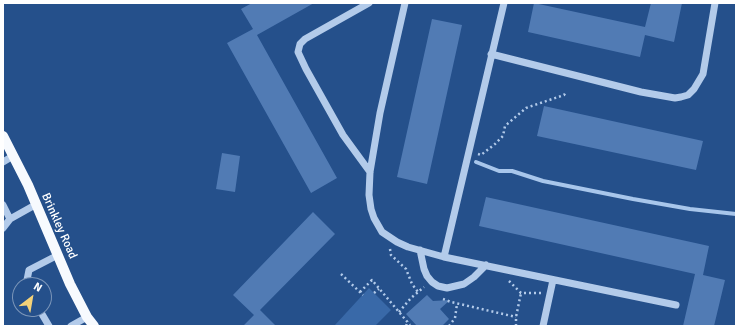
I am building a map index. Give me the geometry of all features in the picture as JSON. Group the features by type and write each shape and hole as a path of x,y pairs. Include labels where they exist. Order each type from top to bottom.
{"main road":[{"name":"Brinkley Road","path":"3,136 28,185 35,205 87,317 94,326"}],"street":[{"path":"369,3 305,39 300,44 298,52 343,135 370,172"},
{"path":"405,3 380,113 370,172 371,209 377,225 388,237 397,242 444,257 676,305"},
{"path":"444,257 504,3"},
{"path":"492,54 641,92 675,98 681,97 688,95 694,89 702,74 714,3"},
{"path":"3,162 13,156"},
{"path":"3,205 10,219"},
{"path":"3,228 10,219 35,205"},
{"path":"420,250 427,276 438,286 447,288 464,284 474,277 486,265"},
{"path":"28,277 29,270 58,254"},
{"path":"544,326 553,280"},
{"path":"44,317 49,326"},
{"path":"71,326 87,317"}],"path":[{"path":"477,154 481,155 495,144 502,136 505,126 526,108 564,95 566,92"},
{"path":"388,237 391,255 406,269 412,284 418,292 399,312"},
{"path":"341,274 363,295"},
{"path":"360,292 372,280 410,324"},
{"path":"374,293 379,289"},
{"path":"516,326 516,317 521,293 538,294 551,290"},
{"path":"440,298 457,304 516,317"},
{"path":"449,326 455,318 457,304"},
{"path":"406,326 408,321"}],"shaded area":[{"path":"369,288 391,310 375,326 335,325"}],"building":[{"path":"252,3 314,3 257,35 337,178 311,193 227,43 253,29 241,9"},
{"path":"534,3 645,27 651,3 682,3 674,42 645,35 640,57 528,32"},
{"path":"432,19 462,25 427,184 397,177"},
{"path":"544,106 703,141 696,170 537,136"},
{"path":"222,153 240,156 235,192 216,189"},
{"path":"486,197 709,246 703,275 725,280 714,326 683,326 695,274 479,226"},
{"path":"313,212 335,234 260,310 276,326 243,326 254,315 233,295"},
{"path":"427,295 433,301 450,300 440,309 449,319 442,326 417,326 406,314"}],"waterway":[{"path":"476,162 499,171 512,171 543,181 690,209 736,214"}]}
